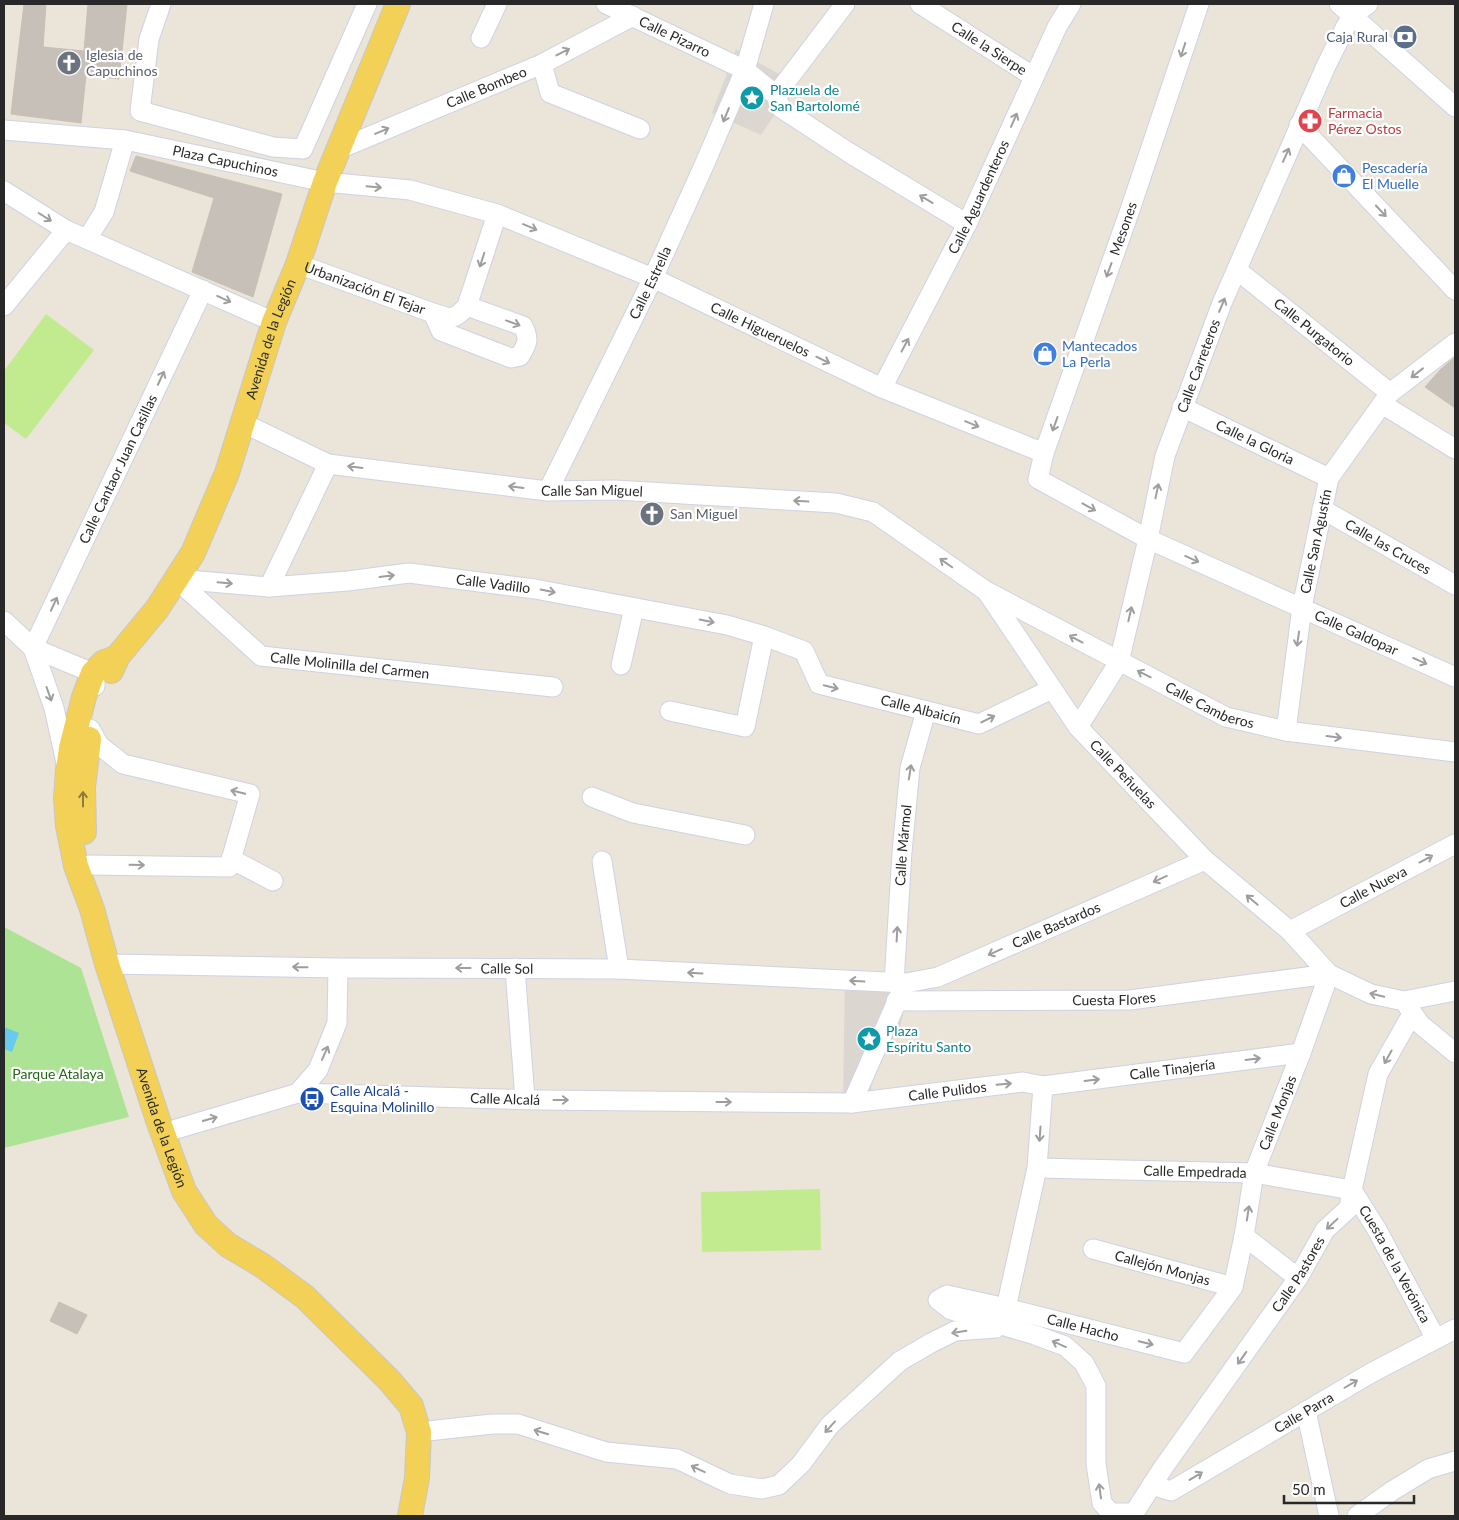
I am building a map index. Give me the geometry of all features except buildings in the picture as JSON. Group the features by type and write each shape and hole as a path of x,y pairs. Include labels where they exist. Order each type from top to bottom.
{"main road":[{"name":"Avenida de la Legión","path":"92,909 83,825 83,786 92,725 102,693 116,658 157,609 193,553 227,473 274,322 298,264 325,182 398,4"},
{"name":"Avenida de la Legión","path":"116,658 104,662 93,673 76,730 68,770 66,798 68,826 76,866 92,909 107,964 184,1191 206,1225 228,1245 263,1266 305,1297 389,1380 410,1406 419,1432"},
{"path":"410,1516 418,1478 419,1432"}],"street":[{"path":"161,4 149,39 140,111 273,147 303,149 368,4"},
{"path":"481,38 497,4"},
{"name":"Calle Pizarro","path":"606,4 745,70 776,95 781,108 848,152 967,224"},
{"name":"Calle Estrella","path":"548,491 653,278 705,163 745,70 764,4"},
{"path":"776,95 845,4"},
{"name":"Calle la Sierpe","path":"920,4 1034,77"},
{"name":"Calle Aguardenteros","path":"882,388 967,224 1057,27 1071,4"},
{"name":"Mesones","path":"1044,453 1131,208 1199,4"},
{"path":"1354,8 1455,107"},
{"name":"Calle Carreteros","path":"1078,727 1119,662 1165,456 1182,407 1222,303 1299,125 1354,8"},
{"name":"Calle Bombeo","path":"337,150 542,64 634,16"},
{"path":"542,64 550,94 640,129"},
{"path":"1299,125 1455,290"},
{"name":"Plaza Capuchinos","path":"4,130 125,140 325,182"},
{"path":"87,239 104,212 125,140"},
{"name":"Calle Higueruelos","path":"325,182 410,190 497,214 653,278 882,388 1044,453"},
{"path":"4,191 66,230 274,322"},
{"path":"467,306 497,214"},
{"path":"4,306 66,230"},
{"name":"Urbanización El Tejar","path":"298,264 448,318 458,316 467,306 523,326 528,336 526,346 520,356 511,358 440,331 433,313"},
{"name":"Calle Purgatorio","path":"1237,270 1386,399 1455,450"},
{"name":"Calle Cantaor Juan Casillas","path":"33,648 203,290"},
{"name":"Calle San Agustín","path":"1286,731 1302,607 1329,478 1386,399 1455,343"},
{"name":"Calle la Gloria","path":"1182,407 1329,478"},
{"name":"Calle San Miguel","path":"243,423 328,464 548,491 615,490 836,503 873,512 986,590"},
{"path":"1044,453 1038,479 1148,539"},
{"path":"269,587 328,464"},
{"name":"Calle las Cruces","path":"1322,509 1455,585"},
{"name":"Calle Galdopar","path":"1148,539 1455,677"},
{"name":"Calle Vadillo","path":"176,579 269,587 348,581 409,573 535,588 727,625 804,651"},
{"name":"Calle Molinilla del Carmen","path":"176,579 261,656 553,687"},
{"name":"Calle Camberos","path":"986,590 1226,717 1286,731 1455,752"},
{"name":"Calle Peñuelas","path":"986,590 1078,727 1204,860 1290,931 1329,974"},
{"path":"621,664 634,608"},
{"path":"4,621 33,648 93,673"},
{"path":"670,711 744,727 764,636"},
{"path":"33,648 54,708 68,770"},
{"name":"Calle Albaicín","path":"804,651 819,684 979,724 1052,689"},
{"name":"Avenida de la Legión","path":"92,725 88,711 94,694 95,680 93,673"},
{"name":"Calle Mármol","path":"899,989 902,852 910,768 926,711"},
{"path":"88,865 229,867 250,794 123,764 99,745 92,725"},
{"path":"592,798 634,813 745,835"},
{"name":"Calle Nueva","path":"1290,931 1455,844"},
{"path":"231,859 272,881"},
{"path":"602,860 619,969"},
{"name":"Calle Bastardos","path":"899,989 938,977 1204,860"},
{"name":"Calle Sol","path":"107,964 338,968 619,969 899,989"},
{"path":"298,1093 318,1070 337,1023 338,968"},
{"path":"515,968 525,1099"},
{"path":"1329,974 1371,994 1408,1008 1420,1024 1455,1053"},
{"name":"Cuesta Flores","path":"899,989 1130,1000 1329,974"},
{"name":"Calle Monjas","path":"1254,1172 1329,974"},
{"path":"852,1103 899,989"},
{"path":"1408,1008 1455,991"},
{"name":"Calle Pastores","path":"1007,1328 1035,1335 1065,1346 1084,1363 1096,1386 1096,1464 1102,1503 1111,1513 1134,1513 1298,1278 1326,1230 1349,1208 1378,1074 1408,1008"},
{"name":"Calle Tinajería","path":"1043,1086 1301,1052"},
{"name":"Calle Pulidos","path":"852,1103 1023,1082 1043,1086"},
{"path":"1007,1328 951,1310 938,1300 947,1295 1006,1308 1037,1168 1043,1086"},
{"name":"Calle Alcalá","path":"163,1133 298,1093 525,1099 852,1103"},
{"name":"Calle Empedrada","path":"1037,1168 1254,1172 1352,1190"},
{"name":"Calle Hacho","path":"1006,1308 1184,1353 1233,1287 1244,1236 1254,1172"},
{"name":"Cuesta de la Verónica","path":"1352,1190 1376,1228 1436,1339"},
{"path":"1244,1236 1298,1278"},
{"name":"Callejón Monjas","path":"1094,1249 1233,1287"},
{"path":"419,1432 492,1424 518,1424 606,1452 677,1459 730,1484 762,1489 779,1485 801,1464 830,1425 900,1361 955,1331 1007,1328"},
{"name":"Calle Parra","path":"1152,1485 1171,1491 1371,1373 1455,1329"},
{"path":"1306,1411 1328,1516"},
{"path":"1357,1516 1392,1491 1428,1469 1455,1461"}],"green space":[{"path":"46,314 94,350 26,439 4,423 4,371"},
{"name":"Parque Atalaya","path":"4,927 81,968 129,1117 4,1148"},
{"path":"820,1189 821,1250 702,1252 701,1192"}],"shaded area":[{"name":"Plazuela de San Bartolomé","path":"736,49 796,83 761,135 712,113"},
{"name":"Plaza Espíritu Santo","path":"845,974 899,975 903,1015 898,1035 889,1042 870,1073 872,1095 843,1100"}],"water":[{"path":"4,1027 19,1033 12,1052 4,1049"}],"place":[{"name":"Caja Rural","path":"1405,37"},
{"name":"Iglesia de Capuchinos","path":"69,63"},
{"name":"Plazuela de San Bartolomé","path":"752,98"},
{"name":"Farmacia Pérez Ostos","path":"1310,121"},
{"name":"Pescadería El Muelle","path":"1344,176"},
{"name":"Mantecados La Perla","path":"1045,354"},
{"name":"San Miguel","path":"652,514"},
{"name":"Plaza Espíritu Santo","path":"869,1039"},
{"name":"Calle Alcalá - Esquina Molinillo","path":"312,1099"}]}
